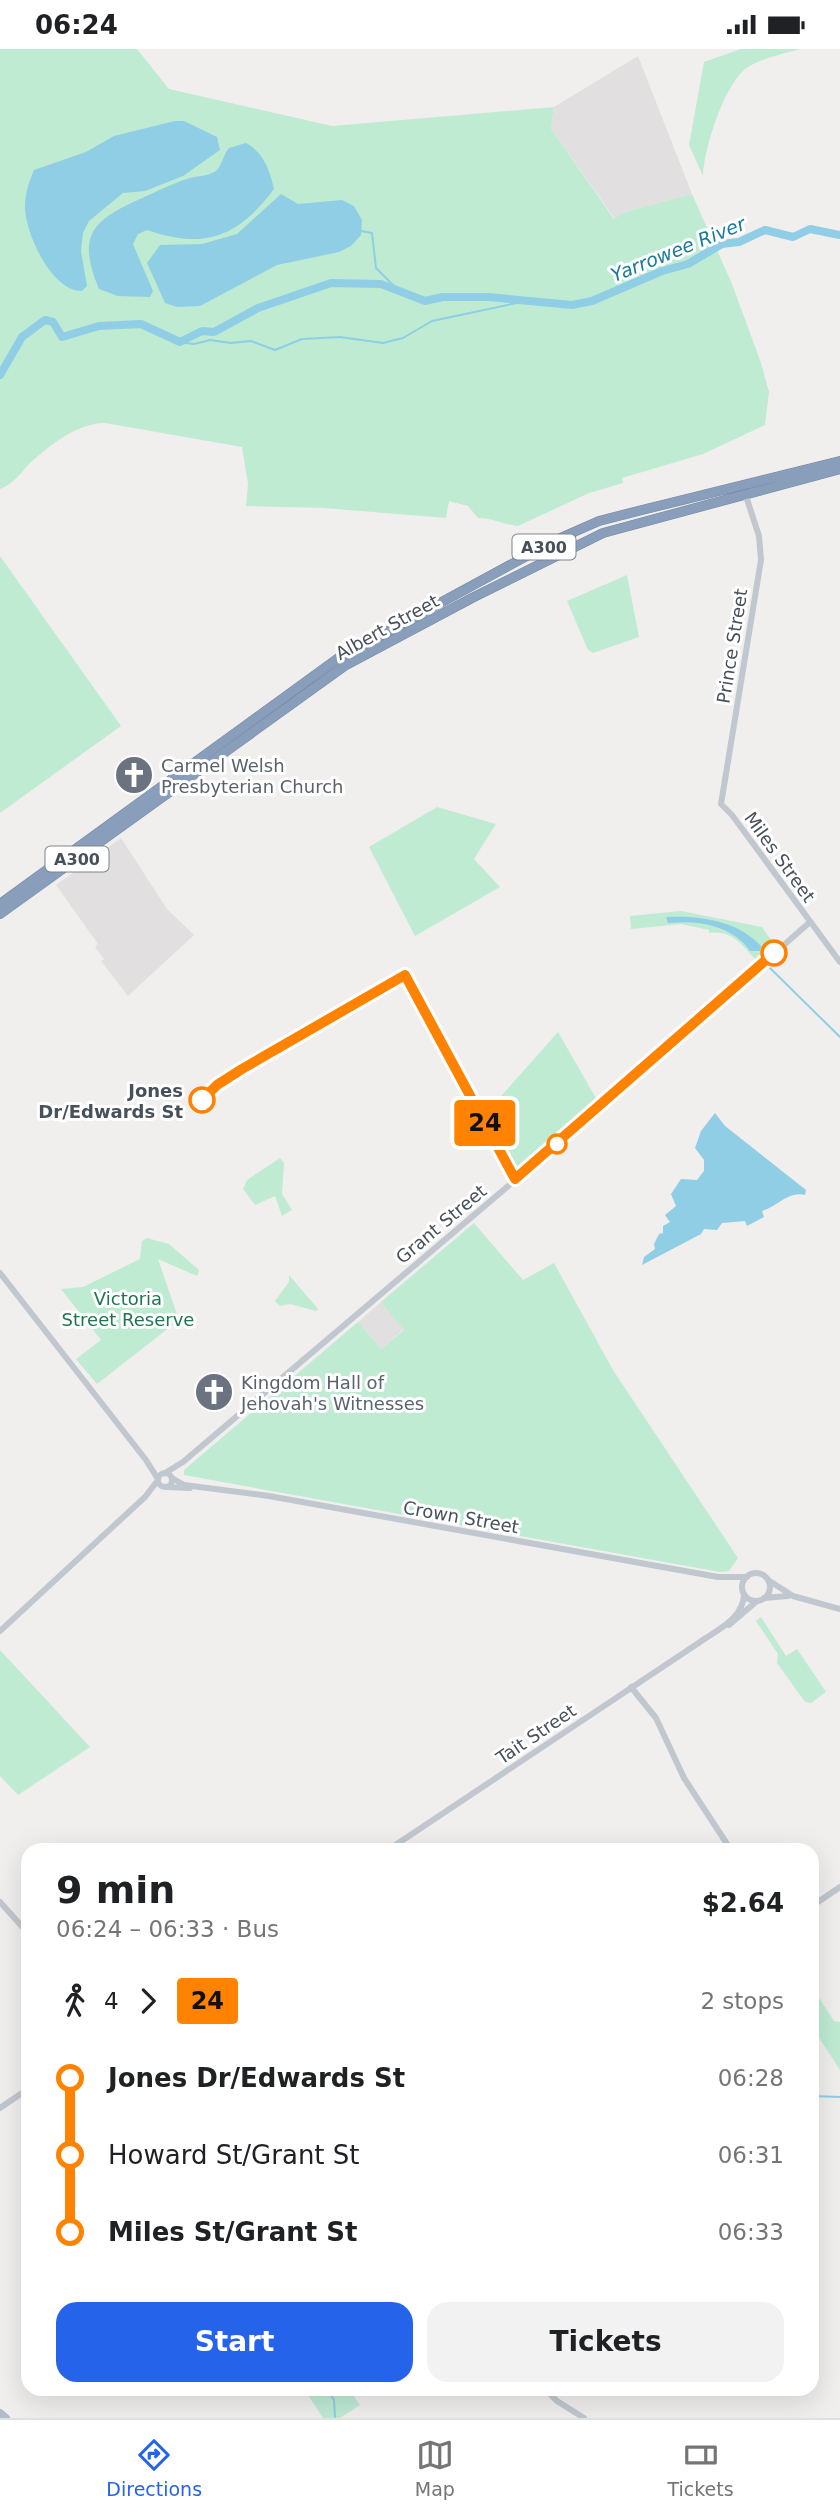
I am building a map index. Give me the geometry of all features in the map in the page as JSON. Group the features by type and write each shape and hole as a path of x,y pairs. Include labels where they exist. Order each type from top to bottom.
{"highway":[{"name":"Albert Street","path":"0,915 346,665 558,539 599,521 840,461"},
{"name":"Albert Street","path":"0,904 337,659 483,586 586,539 745,493 840,469"}],"main road":[{"path":"0,2413 6,2418"}],"street":[{"name":"Prince Street","path":"721,804 761,560 759,537 745,493"},
{"name":"Miles Street","path":"721,804 732,815 840,962"},
{"name":"Grant Street","path":"168,1476 573,1131 810,922"},
{"path":"0,1265 6,1279"},
{"path":"0,1273 146,1459 161,1483"},
{"name":"Crown Street","path":"146,1459 182,1484 269,1496 718,1577 747,1577"},
{"path":"161,1483 170,1484 168,1476"},
{"path":"0,1631 168,1476"},
{"name":"Crown Street","path":"161,1483 181,1490 199,1487"},
{"path":"793,1596 752,1600 743,1592 747,1577 756,1574 793,1596 840,1609"},
{"name":"Crown Street","path":"718,1577 743,1592"},
{"path":"762,1599 769,1590 767,1579"},
{"name":"Tait Street","path":"700,1642 738,1613 743,1592"},
{"name":"Tait Street","path":"398,1843 631,1687 737,1620 762,1599"},
{"path":"631,1687 656,1718 684,1778 726,1843"},
{"path":"819,1901 840,1887"},
{"path":"0,1902 21,1925"},
{"path":"0,2108 21,2094"},
{"path":"552,2396 584,2418"}],"shaded area":[{"path":"638,56 692,194 625,212 615,219 551,129 554,107"},
{"path":"121,838 167,909 194,935 128,996 101,961 104,959 95,947 98,944 56,885"},
{"path":"381,1302 404,1329 381,1349 358,1322"}],"green space":[{"path":"0,49 137,49 169,89 332,126 554,107 551,129 614,219 625,212 692,194 732,284 761,363 769,392 765,425 703,454 622,478 623,483 589,493 518,526 478,518 468,506 449,501 446,518 324,508 246,506 248,484 242,447 105,423 84,427 64,436 29,464 13,482 0,489"},
{"path":"741,49 800,49 756,63 736,79 716,120 703,176 689,145 704,62"},
{"path":"0,556 121,726 0,813"},
{"path":"627,575 639,637 593,653 588,650 567,601"},
{"path":"437,807 496,824 474,859 500,887 415,936 369,847"},
{"path":"681,911 762,927 774,944 755,959 735,939 724,934 709,933 709,930 681,924 631,929 630,916"},
{"path":"558,1032 597,1100 517,1169 487,1112"},
{"path":"280,1158 284,1163 282,1194 292,1210 282,1216 275,1196 255,1205 243,1189 247,1180"},
{"path":"474,1223 523,1280 554,1263 613,1370 738,1558 729,1571 720,1572 184,1475 184,1470 358,1322 381,1349 404,1330 381,1302"},
{"name":"Victoria Street Reserve","path":"147,1238 169,1244 199,1270 197,1276 158,1259 179,1320 97,1384 76,1359 101,1340 61,1289 83,1287 140,1259 142,1241"},
{"path":"289,1275 318,1309 316,1311 290,1304 280,1306 275,1301 289,1282"},
{"path":"761,1617 786,1656 797,1649 826,1692 811,1703 805,1702 777,1663 778,1654 756,1621"},
{"path":"0,1650 90,1747 18,1795 0,1776"},
{"path":"819,1998 834,2021 840,2022 840,2070 819,2038"},
{"path":"309,2396 354,2396 360,2405 340,2418 323,2418"}],"water":[{"path":"184,121 217,137 220,150 183,176 145,191 123,193 89,221 83,233 81,251 87,286 82,291 71,289 60,282 42,259 26,218 26,197 34,170 86,152 114,136"},
{"path":"246,143 257,151 265,162 274,189 261,205 233,228 219,235 186,239 147,230 138,234 133,244 153,291 150,297 118,296 99,289 92,271 89,243 100,223 123,207 165,188 216,171 229,148"},
{"path":"281,194 298,204 342,200 354,206 362,220 361,235 351,246 339,252 277,265 200,306 177,307 165,303 147,263 160,245 202,244 237,234"},
{"path":"666,917 692,917 730,925 752,937 761,946 760,951 750,951 734,935 714,926 691,922 668,923"},
{"path":"715,1113 725,1126 806,1190 805,1195 788,1197 762,1211 764,1217 747,1226 745,1221 722,1223 717,1230 704,1229 701,1234 642,1265 644,1257 655,1249 654,1244 659,1234 663,1233 663,1226 670,1222 665,1215 676,1206 671,1194 681,1179 697,1180 704,1171 704,1160 695,1148 701,1131"}],"waterway":[{"name":"Yarrowee River","path":"0,375 22,337 45,320 53,322 62,337 99,326 141,324 180,342 202,331 214,332 258,308 331,283 381,284 425,301 443,297 488,297 572,305 592,301 662,271 688,264 722,244 739,242 765,230 793,237 810,229 840,235"},
{"path":"361,231 372,233 376,268 396,288"},
{"name":"Yarrowee River","path":"180,342 194,344 210,340 231,343 251,341 275,350 302,339 340,337 383,343 403,338 432,321 526,301"},
{"path":"770,968 840,1037"},
{"path":"819,2096 840,2097"},
{"path":"331,2396 335,2417"}],"bus line":[{"name":"24","path":"202,1100 217,1085 242,1069 405,975 515,1179 774,953"}],"place":[{"name":"Carmel Welsh Presbyterian Church","path":"134,775"},
{"name":"Jones Dr/Edwards St","path":"202,1100"},
{"name":"Kingdom Hall of Jehovah's Witnesses","path":"214,1392"}]}
